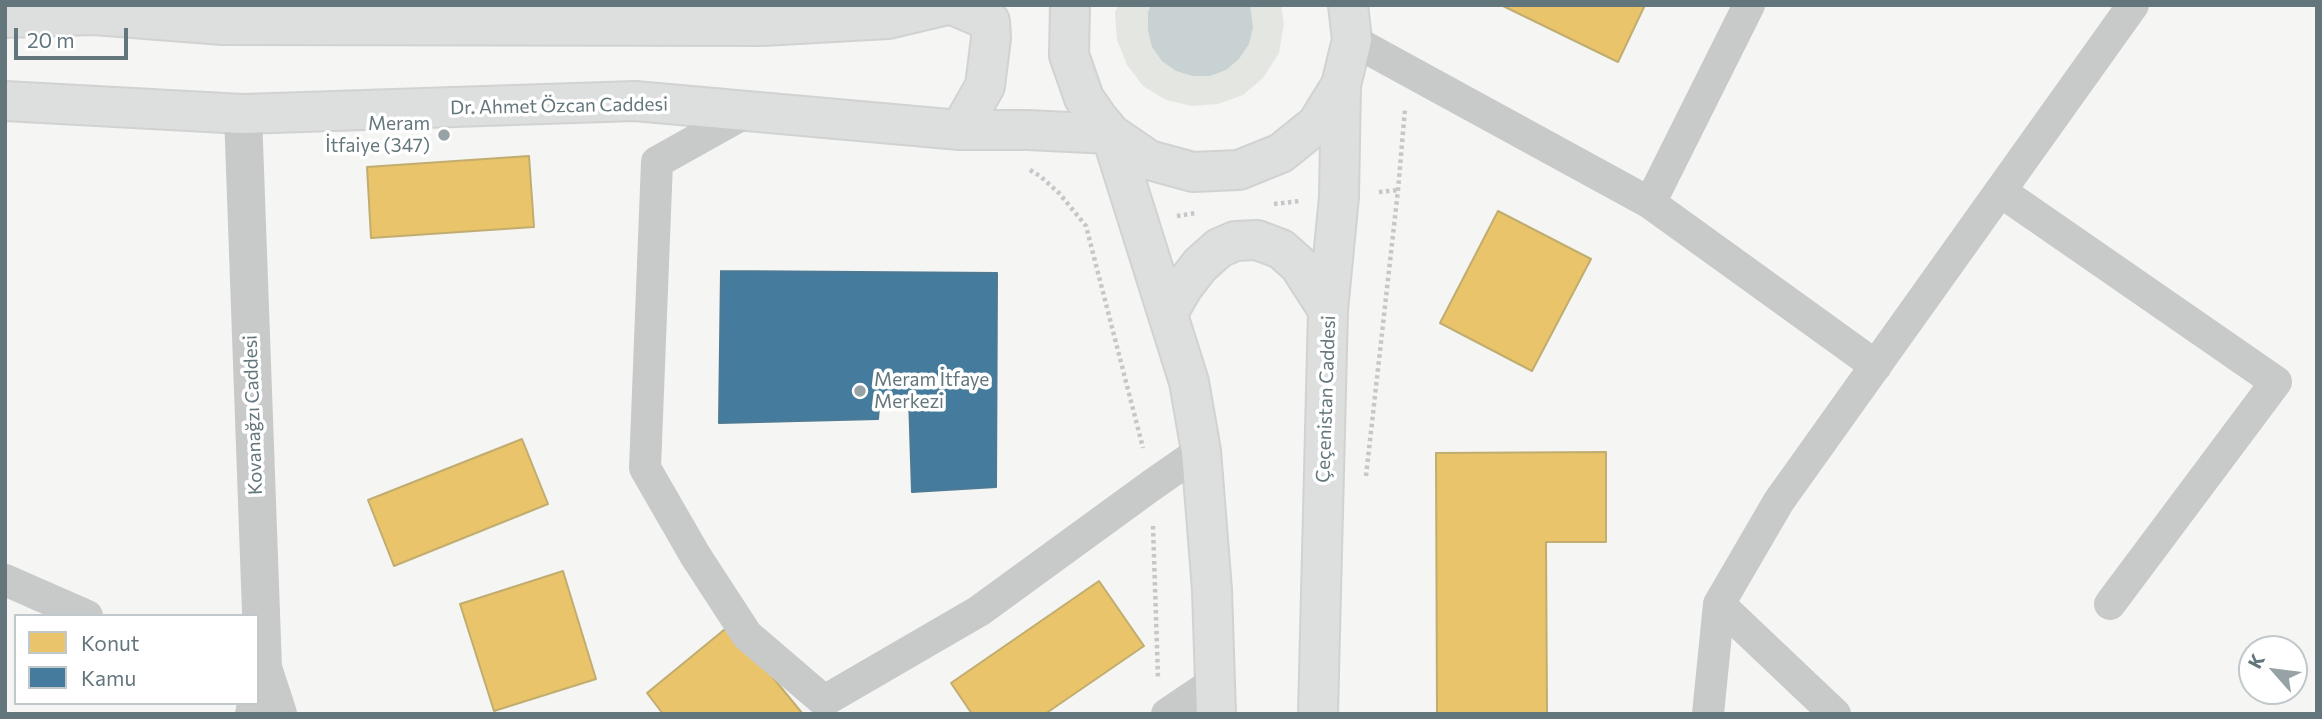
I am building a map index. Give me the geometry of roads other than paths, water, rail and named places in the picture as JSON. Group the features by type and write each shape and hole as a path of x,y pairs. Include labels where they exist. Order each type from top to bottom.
{"main road":[{"path":"5,18 221,15 763,26 888,19 950,5 990,21 991,38 985,86 960,130"},
{"path":"1070,5 1069,55 1084,99 1111,134 1149,160 1194,172 1239,170 1281,153 1317,124 1341,85 1350,23"},
{"name":"Çeçenistan Caddesi","path":"1318,714 1328,310 1339,197 1341,85"},
{"name":"Dr. Ahmet Özcan Caddesi","path":"5,101 243,114 635,101 960,130 1111,134"},
{"path":"1111,134 1189,382 1201,451 1207,519 1216,697"},
{"path":"1168,313 1183,286 1200,265 1219,248 1236,241 1257,240 1281,249 1299,265 1328,310"}],"street":[{"path":"1650,203 1749,5"},
{"path":"1708,714 1719,604 1779,501 2133,5"},
{"path":"1350,23 1408,73 1650,203 1875,366"},
{"path":"750,110 657,162 645,468 695,555 747,635 824,701 979,611 1201,451"},
{"name":"Kovanağzı Caddesi","path":"243,114 256,614"},
{"path":"2000,191 2276,382 2110,604"},
{"path":"5,580 82,614"},
{"path":"1719,604 1835,714"},
{"name":"Kovanağzı Caddesi","path":"259,684 278,714"},
{"path":"1163,700 1216,697"}],"place":[{"name":"Meram İtfaiye (347)","path":"444,135"},
{"name":"Meram İtfaye Merkezi","path":"860,391"}]}
